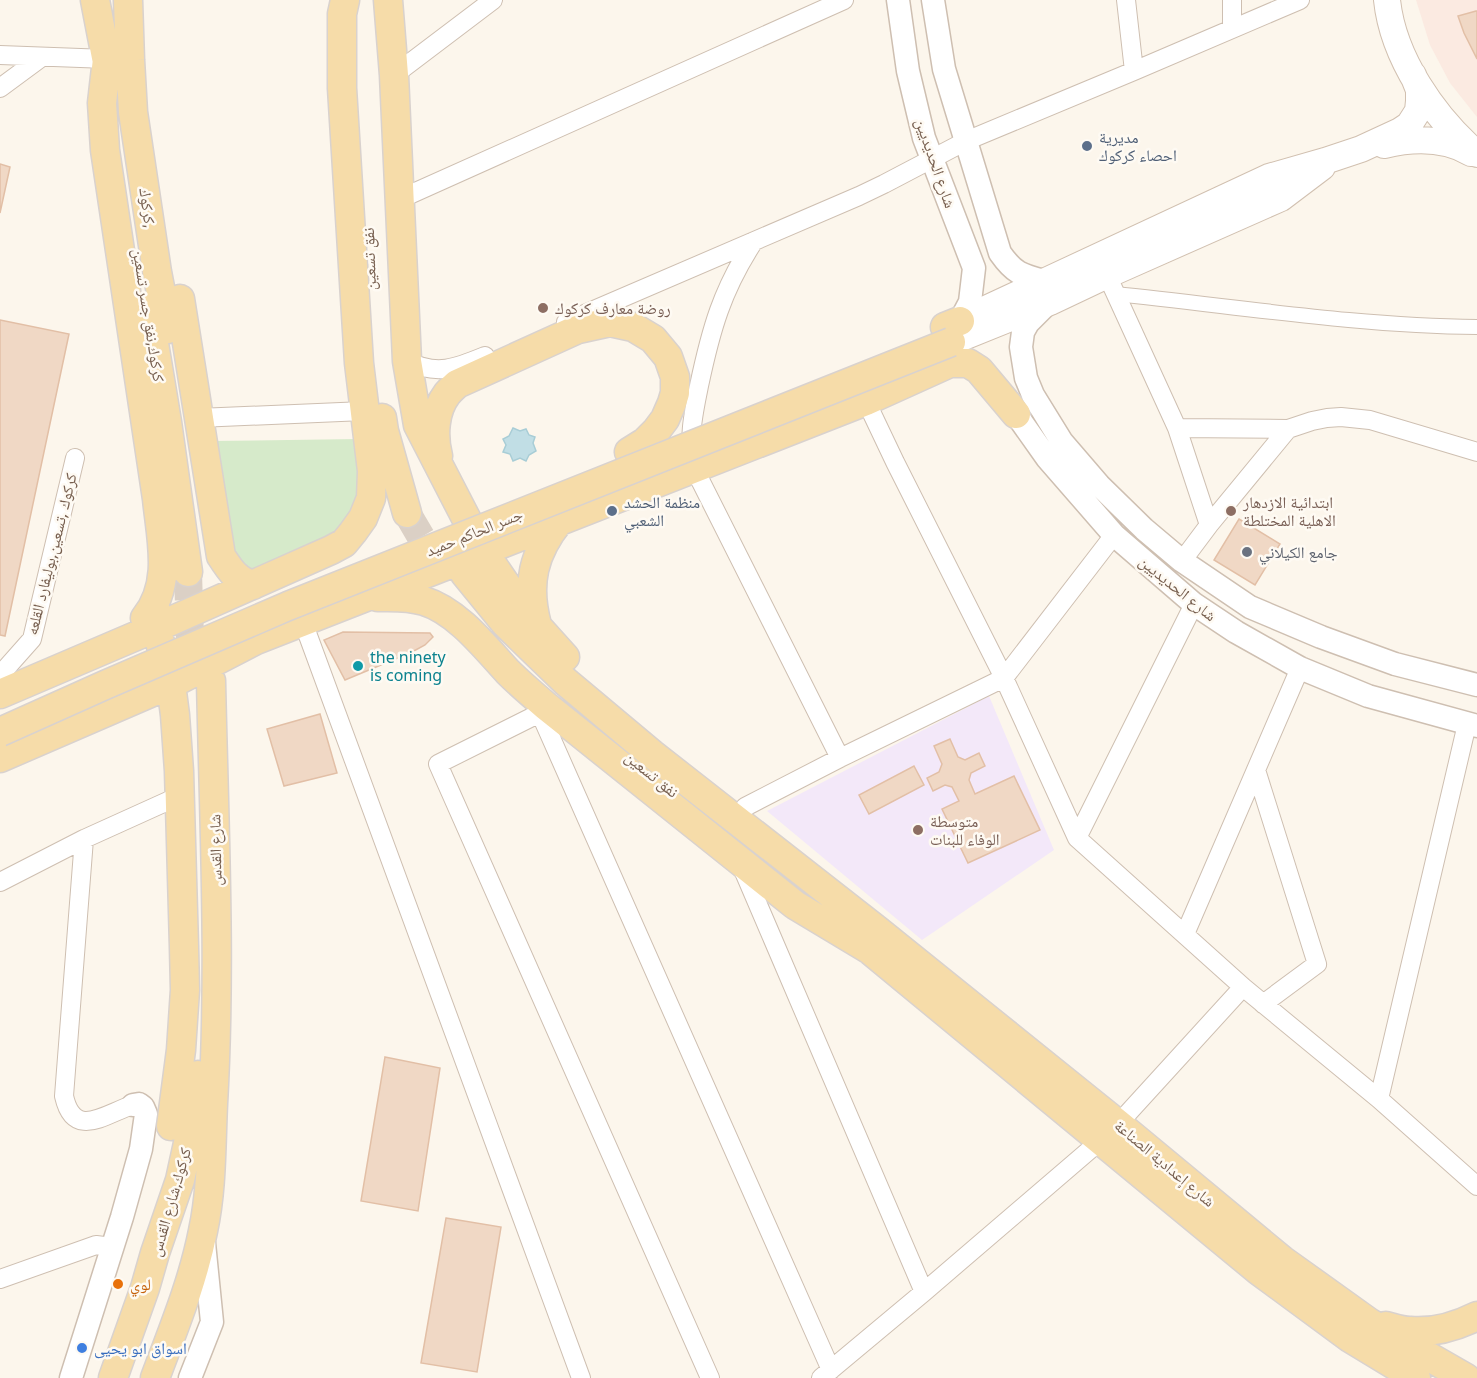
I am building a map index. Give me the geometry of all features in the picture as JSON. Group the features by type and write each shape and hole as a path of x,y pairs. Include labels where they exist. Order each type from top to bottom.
{"main road":[{"path":"95,0 118,60 144,91 153,123 221,556 230,572 244,583 253,585"},
{"path":"128,0 118,60 102,104 105,150 164,556 155,615 191,685 177,747 185,990 181,1050 155,1253"},
{"path":"0,694 123,641 147,616 253,585 344,543 363,518 371,498 372,471 359,363 342,88 342,15 345,0"},
{"name":"نفق تسعين","path":"361,0 361,65 367,184 370,323 375,375 384,431 416,509 392,372 388,250 375,65 378,0"},
{"path":"388,0 394,75 407,361 418,425 442,472 483,550 500,577 538,627 604,693 826,874 844,891 874,940"},
{"path":"1047,291 1111,284 1281,198 1323,166 1409,125 1418,111 1419,90 1396,36 1387,0"},
{"name":"كركوك,","path":"118,60 135,123 157,272 173,357 196,570"},
{"path":"1413,75 1437,113 1477,155"},
{"path":"955,332 1047,291 1269,177 1352,152 1402,141 1430,140 1447,143 1477,155"},
{"path":"442,472 436,447 436,424 446,394 457,384 578,329 610,322 633,327 653,339 668,357 675,377 675,393 669,411 656,431 645,442 628,452"},
{"name":"جسر الحاكم حميد","path":"0,713 281,589 628,452 955,332"},
{"name":"جسر الحاكم حميد","path":"0,732 288,606 955,332"},
{"path":"0,758 120,706 191,685 256,640 866,401 950,363 968,363 979,370 1016,414"},
{"path":"538,627 532,599 534,570 543,543 560,520"},
{"name":"نفق تسعين","path":"456,578 566,682 874,940"},
{"path":"363,597 402,597 425,601 446,611 469,631 543,710 795,905 874,940"},
{"path":"210,1190 225,1153 232,1099 236,975 227,739 228,691 237,665 256,640"},
{"name":"شارع القدس","path":"191,685 217,947 209,1019"},
{"path":"120,706 138,709 155,717 169,730 177,747"},
{"name":"شارع إعدادية الصناعة","path":"874,940 1109,1132 1282,1260 1416,1378"},
{"name":"كركوك,شارع القدس","path":"155,1378 182,1308 203,1232 210,1190 209,1019"},
{"name":"كركوك,شارع القدس","path":"113,1378 180,1180 209,1019"},
{"path":"1382,1378 1360,1330 1426,1331 1446,1328 1477,1316"},
{"name":"شارع إعدادية الصناعة","path":"1360,1330 1466,1378"}],"street":[{"path":"394,75 493,0"},
{"path":"400,199 844,0"},
{"name":"شارع الحديديين","path":"898,0 908,71 924,138 974,268 970,302 955,332 1047,458 1114,535 1194,604 1236,633 1300,669 1368,696 1472,725"},
{"name":"شارع الحديديين","path":"933,0 944,69 999,253 1008,265 1047,291 1023,332 1022,360 1033,395 1062,442 1099,485 1144,529 1182,561 1250,607 1321,637 1395,664 1477,684"},
{"path":"1126,0 1134,71"},
{"path":"1232,0 1232,29"},
{"path":"407,361 416,366 436,370 465,365 867,192 966,141 1300,0"},
{"path":"0,55 118,60"},
{"path":"0,88 42,57"},
{"path":"754,241 741,260 721,301 707,345 691,430 694,468 840,758"},
{"path":"1111,284 1175,300 1284,314 1358,321 1477,327"},
{"path":"1111,284 1177,428 1209,525"},
{"path":"866,401 894,462 1004,678 1077,838 1243,987 1379,1099 1477,1186"},
{"path":"198,418 364,411"},
{"path":"1177,428 1288,429 1327,418 1356,418 1370,420 1477,452"},
{"path":"1182,561 1288,429"},
{"name":"كركوك ,تسعين,بوليفارد القلعه","path":"0,675 33,639 75,458"},
{"path":"745,807 1004,678 1114,535"},
{"path":"1077,838 1194,604"},
{"path":"1236,633 1250,607"},
{"path":"303,622 581,1378"},
{"path":"1185,934 1300,669"},
{"path":"710,1378 438,764 543,710 826,1374 1109,1132 1243,987"},
{"path":"1379,1099 1472,725"},
{"path":"1256,770 1317,964 1263,1004"},
{"path":"0,882 84,839 179,796"},
{"path":"71,1378 122,1217 141,1149 146,1114 140,1104 96,1121 87,1122 72,1114 66,1106 64,1096 84,839"},
{"path":"739,860 924,1292"},
{"path":"190,1378 212,1322 203,1232"},
{"path":"0,1279 96,1245 112,1247"},
{"path":"1473,1378 1477,1372"}],"shaded area":[{"path":"1416,0 1477,0 1477,117 1450,83 1430,45"},
{"name":"متوسطة الوفاء للبنات","path":"989,696 1054,850 922,940 767,811"}],"green space":[{"path":"358,439 363,491 349,527 253,585 230,571 210,441"}],"water":[{"path":"513,428 520,431 526,429 529,435 535,437 533,443 536,451 529,455 526,461 520,458 513,461 510,454 503,452 506,445 503,439 509,436"}],"building":[{"path":"1477,11 1477,59 1458,16"},
{"path":"0,164 10,167 0,213"},
{"path":"0,320 69,334 5,636 0,635"},
{"name":"جامع الكيلاني","path":"1239,519 1280,544 1255,585 1214,560"},
{"name":"the ninety is coming","path":"343,632 430,633 433,637 425,645 412,652 345,680 324,640"},
{"path":"320,714 337,773 284,786 267,729"},
{"path":"950,739 958,757 965,760 979,753 985,766 971,773 969,780 975,794 1014,776 1040,830 968,863 942,809 959,801 952,787 945,785 933,791 927,778 939,772 942,764 934,746"},
{"path":"914,766 924,785 869,814 859,795"},
{"path":"385,1057 440,1068 418,1211 361,1201"},
{"path":"446,1218 501,1227 477,1372 421,1363"}],"tunnel":[{"path":"407,513 448,583"},
{"path":"188,572 191,672"}],"place":[{"name":"مديرية احصاء كركوك","path":"1087,146"},
{"name":"روضة معارف كركوك","path":"543,308"},
{"name":"منظمة الحشد الشعبي","path":"612,511"},
{"name":"ابتدائية الازدهار الاهلية المختلطة","path":"1231,511"},
{"name":"جامع الكيلاني","path":"1247,552"},
{"name":"the ninety is coming","path":"358,666"},
{"name":"متوسطة الوفاء للبنات","path":"918,830"},
{"name":"لوي","path":"118,1284"},
{"name":"اسواق ابو يحيى","path":"82,1348"}]}
